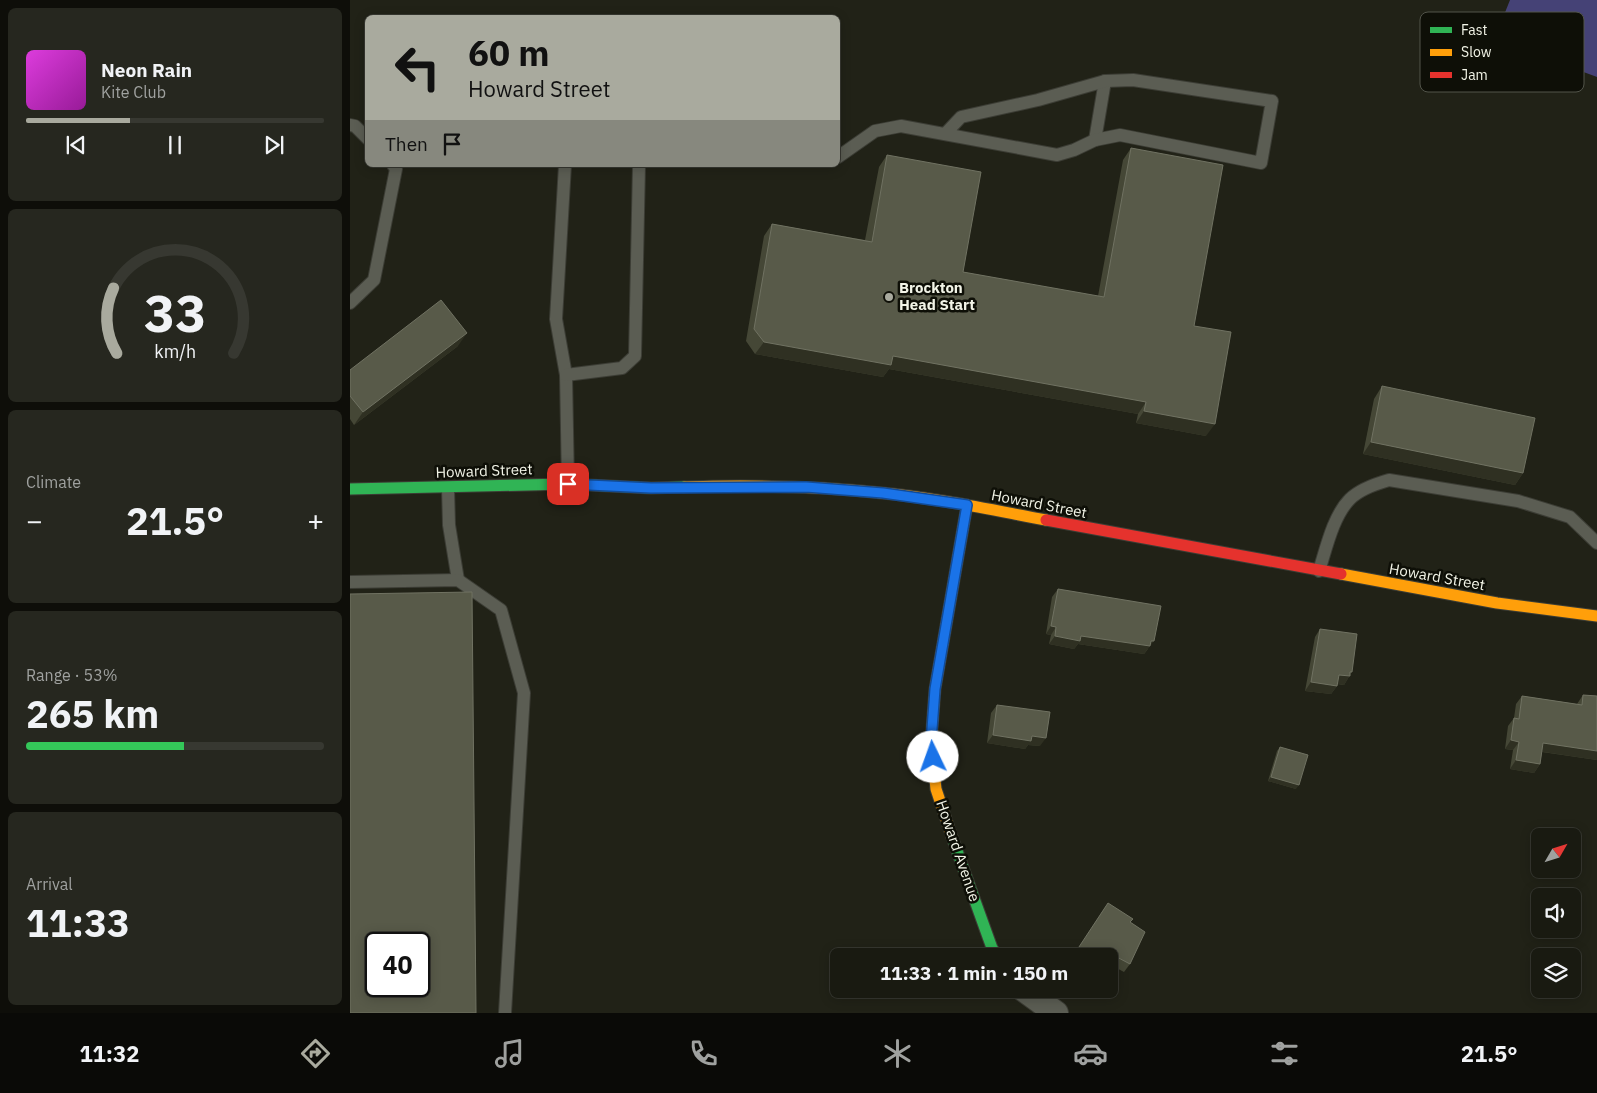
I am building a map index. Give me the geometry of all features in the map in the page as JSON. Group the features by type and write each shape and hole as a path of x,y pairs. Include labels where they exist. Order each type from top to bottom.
{"main road":[{"name":"Howard Street","path":"350,489 568,484 651,488 806,487 883,493 967,505 1497,603 1597,616"},
{"name":"Howard Avenue","path":"967,505 935,689 931,742 936,789 992,948"}],"street":[{"path":"1035,998 1056,1013"}],"lane":[{"path":"840,156 875,131 901,126 1057,155 1074,150 1095,140 1120,135 1261,163 1272,101 1133,80 1105,81 1038,100 961,118 945,134"},
{"path":"1095,140 1105,81"},
{"path":"350,125 355,126 365,136"},
{"path":"350,304 374,280 396,169 394,167"},
{"path":"565,167 556,319 566,375 568,484"},
{"path":"566,375 622,368 635,356 639,167"},
{"path":"1319,571 1336,520 1350,499 1372,485 1389,480 1518,501 1570,517 1597,543"},
{"path":"448,488 449,525 458,580"},
{"path":"350,582 458,580 501,610 524,693 505,1013"}],"shaded area":[{"path":"1510,0 1597,0 1597,77 1584,72 1584,12 1505,12"}],"building":[{"name":"Brockton Head Start","path":"1131,148 1223,165 1194,326 1231,332 1215,424 1144,411 1146,402 893,356 891,365 764,342 754,329 772,224 872,242 887,155 981,172 963,272 1104,297"},
{"path":"441,300 467,333 363,412 350,396 350,370"},
{"path":"1382,386 1535,418 1523,473 1371,442"},
{"path":"1058,589 1161,606 1154,641 1151,641 1150,646 1081,636 1080,641 1055,636 1056,627 1051,626"},
{"path":"472,592 476,1013 350,1013 350,594"},
{"path":"1320,629 1357,634 1352,672 1350,672 1350,676 1339,675 1337,686 1311,682"},
{"path":"1583,695 1597,696 1597,751 1543,743 1540,764 1516,760 1519,742 1511,740 1514,718 1519,719 1522,696 1582,705"},
{"path":"997,705 1050,712 1046,738 1032,736 1031,741 993,735"},
{"path":"1280,747 1308,755 1299,785 1271,777"},
{"path":"1108,903 1133,919 1130,922 1145,932 1130,964 1118,958 1118,948 1078,948"}],"traffic: fast":[{"path":"350,489 568,484 651,488 684,487"},
{"path":"952,837 992,948"}],"traffic: slow":[{"path":"684,487 783,487 903,495 1046,520"},
{"path":"952,837 936,789 931,742 935,689 967,505"},
{"path":"1341,574 1497,603 1597,616"}],"traffic: jam":[{"path":"1046,520 1341,574"}],"place":[{"name":"Brockton Head Start","path":"889,297"}],"route":[{"path":"568,484 651,488 728,486 806,487 883,493 967,505 935,689 931,742 933,757"}]}
